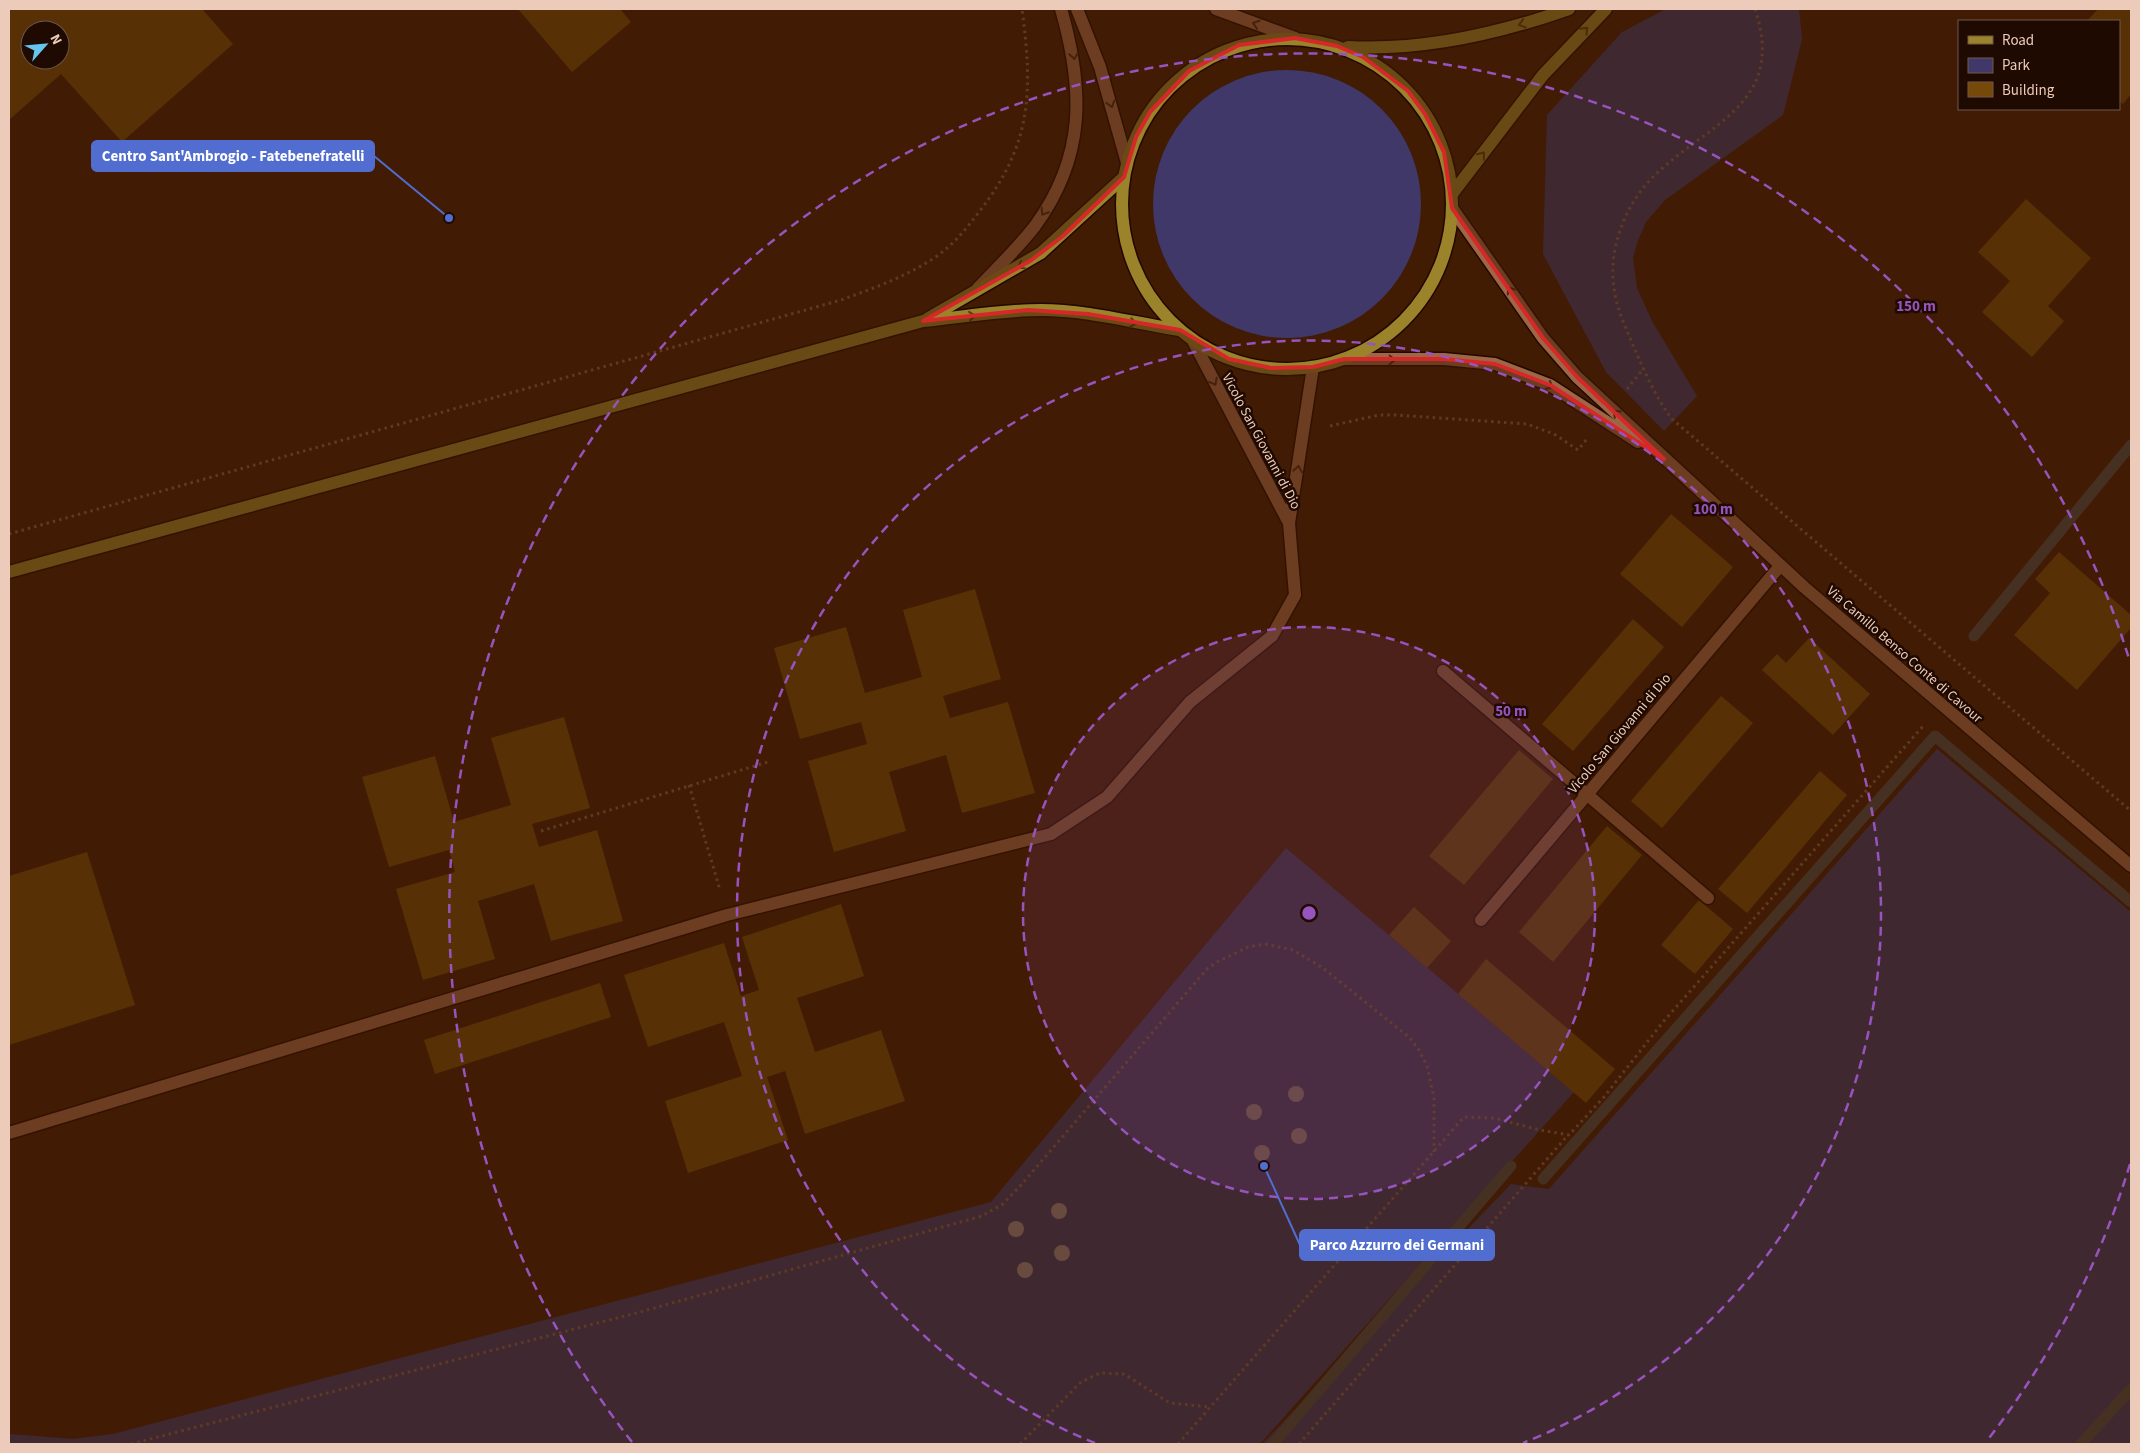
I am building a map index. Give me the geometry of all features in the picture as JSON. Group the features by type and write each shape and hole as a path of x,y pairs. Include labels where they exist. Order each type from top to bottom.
{"main road":[{"path":"1337,46 1375,64 1398,82 1417,102 1432,126 1444,152 1452,194 1449,237 1441,264 1421,301 1403,322 1381,340 1344,360 1313,367 1285,369 1257,367 1229,359 1180,330 1152,298 1132,261 1122,220 1124,177 1136,137 1150,112 1168,89 1189,71 1212,56 1239,45 1266,40 1295,38 1337,46 1387,47 1450,40 1511,27 1568,9"},
{"path":"1452,194 1543,75 1606,9"},
{"path":"923,321 978,288 1018,268 1041,253 1063,236 1124,177"},
{"path":"9,572 923,321 1013,311 1043,310 1088,314 1180,330"}],"street":[{"path":"978,288 1024,240 1043,214 1059,185 1070,154 1076,122 1077,89 1072,48 1061,9"},
{"path":"1077,9 1100,67 1127,163"},
{"path":"1216,9 1295,38"},
{"name":"Via Camillo Benso Conte di Cavour","path":"1452,208 1543,338 1578,377 1611,409 1780,566 2131,866"},
{"name":"Vicolo San Giovanni di Dio","path":"1192,338 1289,524"},
{"name":"Via Camillo Benso Conte di Cavour","path":"1344,360 1444,359 1495,364 1550,385 1664,459"},
{"name":"Vicolo San Giovanni di Dio","path":"1289,524 1313,367"},
{"path":"9,1134 727,915 1052,834 1107,797 1190,702 1272,636 1295,595 1289,524"},
{"name":"Vicolo San Giovanni di Dio","path":"1481,920 1780,566"},
{"path":"1443,671 1708,898"}],"path":[{"path":"9,534 841,300 912,271 957,240 1004,177 1017,151 1029,85 1022,9"},
{"path":"1755,9 1760,26 1762,58 1761,68 1751,90 1729,118 1652,178 1633,203 1622,224 1613,262 1614,288 1624,324 1644,368 1661,404 1672,419 2131,811"},
{"path":"1611,409 1644,368"},
{"path":"1304,433 1379,415 1412,415 1528,424 1554,434 1578,450 1603,419"},
{"path":"1299,1444 1604,1097 1663,1022 1941,705"},
{"path":"542,831 771,761"},
{"path":"689,785 727,915"},
{"path":"131,1444 640,1312 982,1216 1003,1204 1021,1185 1208,969 1217,962 1248,947 1265,944 1281,946 1308,958 1410,1038 1423,1058 1432,1081 1434,1098 1434,1152"},
{"path":"1178,1444 1464,1117 1494,1118 1540,1130 1569,1135"},
{"path":"1020,1444 1081,1382 1100,1373 1124,1374 1170,1404 1210,1407"}],"highlighted area":[{"path":"1295,38 1337,46 1363,57 1408,91 1425,114 1444,152 1452,208 1543,338 1577,377 1664,459 1550,385 1495,364 1444,359 1344,359 1313,367 1271,368 1229,359 1180,330 1088,314 1028,310 923,321 1030,261 1063,236 1124,177 1136,137 1150,112 1189,71 1239,45"}],"green space":[{"path":"1666,9 1799,9 1802,39 1783,115 1665,200 1646,222 1637,243 1633,258 1637,288 1652,321 1697,396 1664,431 1606,372 1543,254 1547,115 1622,32"},
{"path":"1287,70 1313,73 1338,80 1361,93 1382,109 1398,130 1411,153 1418,178 1421,204 1418,230 1411,255 1398,278 1382,299 1361,315 1338,328 1313,335 1287,338 1261,335 1236,328 1213,315 1192,299 1176,278 1163,255 1156,230 1153,204 1156,178 1163,153 1176,130 1192,109 1213,93 1236,80 1261,73"},
{"path":"1937,749 2131,912 2131,1444 1262,1444 1511,1184 1549,1189"},
{"path":"1286,848 1574,1092 1260,1444 9,1444 9,1434 73,1439 113,1434 991,1202"}],"building":[{"path":"9,9 202,9 233,44 122,142 61,74 9,120"},
{"path":"518,9 620,9 631,22 572,72"},
{"path":"2098,9 2131,9 2131,94 2123,104 2120,102 2120,20 2088,20"},
{"path":"2026,199 2091,258 2048,306 2064,321 2032,357 1982,312 2010,281 1978,252"},
{"path":"1671,514 1733,567 1682,627 1620,574"},
{"path":"2059,552 2131,615 2131,628 2077,690 2014,635 2050,593 2035,579"},
{"path":"975,589 1001,679 943,696 950,718 1008,702 1035,793 962,813 946,755 889,772 906,831 834,852 808,761 867,744 861,722 800,739 774,648 846,627 865,693 922,677 903,610"},
{"path":"1633,619 1664,647 1573,751 1542,724"},
{"path":"1809,638 1870,694 1833,735 1762,670 1777,654 1786,663"},
{"path":"1721,696 1753,723 1662,828 1631,801"},
{"path":"564,717 590,808 532,824 539,847 597,830 623,921 551,941 534,884 478,901 495,959 423,980 396,889 455,872 449,850 389,867 362,777 435,756 454,822 511,805 491,738"},
{"path":"1519,750 1553,779 1464,885 1429,856"},
{"path":"1820,771 1847,795 1747,913 1718,889"},
{"path":"1607,826 1642,855 1553,962 1519,932"},
{"path":"87,852 135,1005 9,1045 9,876"},
{"path":"1699,900 1733,929 1695,974 1661,945"},
{"path":"841,904 864,976 797,998 815,1052 881,1030 905,1101 805,1134 785,1071 767,1077 788,1140 688,1173 665,1101 742,1076 724,1022 648,1047 624,975 724,943 741,996 759,990 742,937"},
{"path":"1414,907 1451,941 1427,968 1389,935"},
{"path":"1486,959 1615,1069 1586,1103 1458,994"},
{"path":"600,983 611,1017 435,1074 424,1040"}],"waterway":[{"path":"1974,636 2131,445"},
{"path":"1543,1179 1935,736 2131,902"},
{"path":"1273,1444 1511,1166"},
{"path":"2081,1444 2131,1389"}],"place":[{"name":"Centro Sant'Ambrogio - Fatebenefratelli","path":"449,218"},
{"name":"Parco Azzurro dei Germani","path":"1264,1166"}]}
